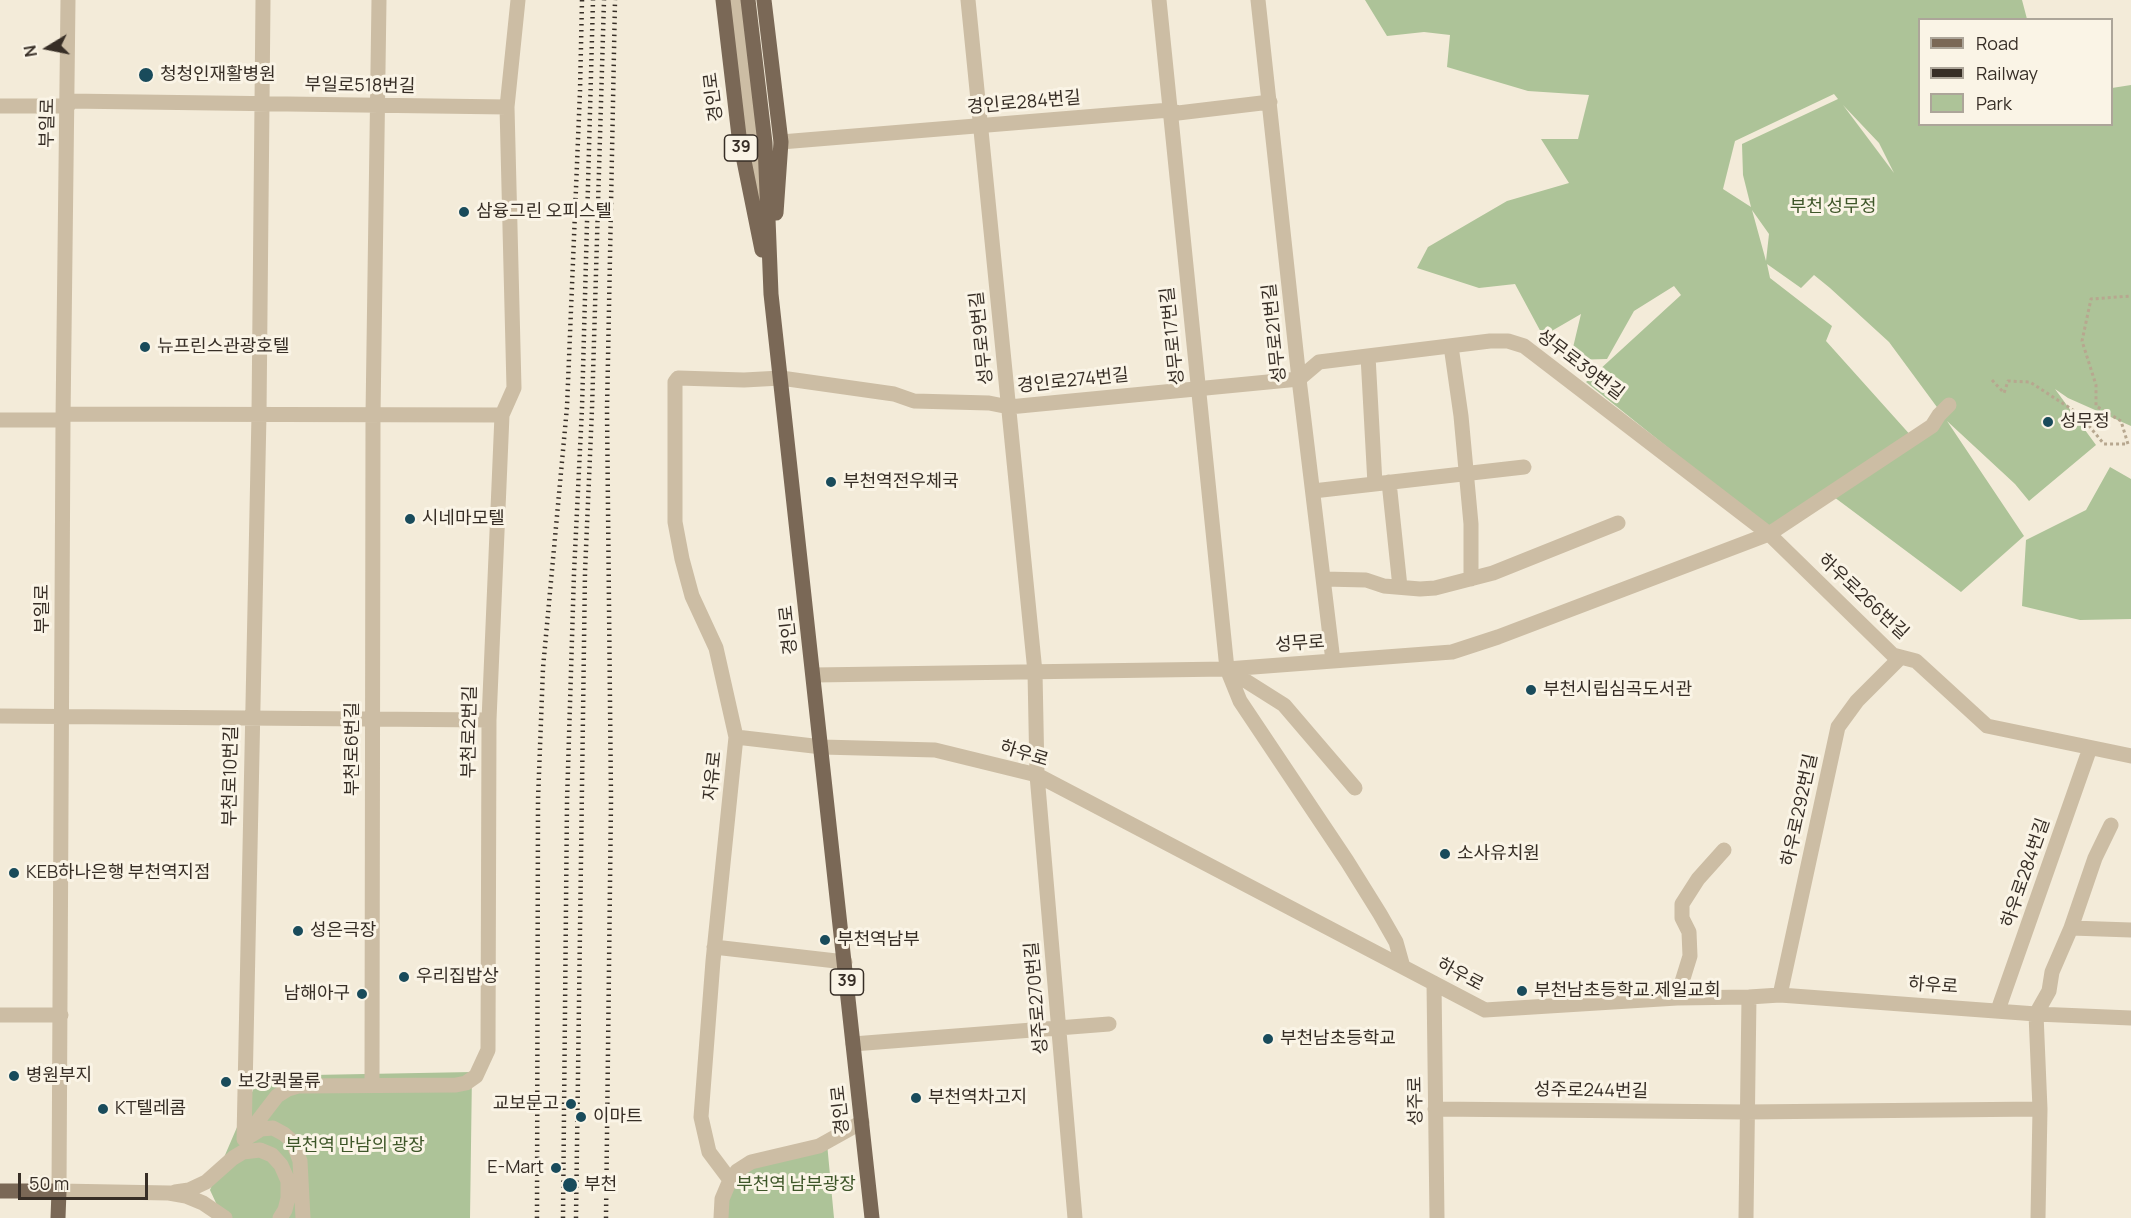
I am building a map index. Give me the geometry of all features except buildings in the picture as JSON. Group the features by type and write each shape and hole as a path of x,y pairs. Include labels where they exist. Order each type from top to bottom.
{"main road":[{"name":"경인로","path":"723,0 738,136 771,294"},
{"name":"경인로","path":"748,0 765,143 771,294 872,1218"},
{"name":"경인로","path":"764,0 781,142 771,294"},
{"path":"0,1191 58,1191"},
{"name":"부일로","path":"58,1191 58,1218"}],"street":[{"name":"부일로","path":"58,1191 68,0"},
{"name":"부천로10번길","path":"244,1139 259,414 263,0"},
{"name":"부천로6번길","path":"372,1084 373,415 379,0"},
{"path":"0,420 259,414 502,415 514,388 507,107 519,0"},
{"path":"737,0 750,130 771,294"},
{"name":"성무로9번길","path":"968,0 1035,672 1037,775"},
{"name":"성무로17번길","path":"1159,0 1227,669 1240,701 1380,914 1396,942 1403,967"},
{"name":"성무로21번길","path":"1258,0 1299,379 1333,661"},
{"name":"경인로284번길","path":"781,142 1170,110 1178,112 1270,102"},
{"name":"부일로518번길","path":"0,106 262,104 507,107"},
{"name":"성무로39번길","path":"1299,379 1319,362 1490,340 1508,341 1524,346 1769,534"},
{"path":"1451,346 1461,417 1471,524 1471,579"},
{"path":"1368,356 1382,483 1400,587"},
{"name":"경인로274번길","path":"678,378 744,380 781,378 894,394 914,401 989,403 1009,407 1299,379"},
{"name":"자유로","path":"678,378 675,382 675,522 692,596 716,648 736,737 705,1042 701,1117 709,1152 730,1180"},
{"name":"성무로","path":"814,675 1227,669 1452,652 1498,637 1769,534 1932,426 1949,405"},
{"name":"부천로2번길","path":"372,1084 456,1085 466,1083 476,1076 488,1050 489,720 502,415"},
{"path":"1313,491 1524,467"},
{"path":"1324,579 1366,580 1384,586 1435,588 1471,579 1539,556 1618,523"},
{"name":"하우로266번길","path":"1769,534 1893,655 1916,660 1986,726 2131,756"},
{"name":"하우로292번길","path":"1780,994 1838,727 1857,701 1901,657"},
{"path":"1227,669 1284,705 1355,788"},
{"path":"0,716 489,720"},
{"name":"하우로","path":"736,737 822,747 935,750 1037,775 1485,1010 1780,994 2036,1014 2131,1018"},
{"name":"하우로284번길","path":"1998,1010 2090,748"},
{"name":"성주로270번길","path":"1037,775 1075,1218"},
{"path":"2038,1218 2040,1109 2036,1014 2049,991 2052,972 2071,928 2095,858 2111,825"},
{"path":"1677,998 1690,956 1689,932 1682,918 1682,904 1698,879 1724,850"},
{"path":"2071,928 2131,930"},
{"path":"714,946 845,962"},
{"name":"성주로","path":"1434,983 1437,1218"},
{"path":"1746,1218 1749,997"},
{"path":"0,1015 61,1015"},
{"path":"853,1044 1109,1024"},
{"path":"233,1158 244,1139 277,1096 288,1089 298,1086 372,1084"},
{"name":"성주로244번길","path":"1435,1109 1746,1112 2040,1109"},
{"path":"721,1218 722,1199 730,1180 737,1171 752,1162 819,1146 862,1122"},
{"path":"244,1139 261,1129 273,1128 293,1142 300,1161 303,1218"},
{"path":"169,1193 189,1190 206,1182 243,1152 260,1150 272,1155 281,1165 288,1181 288,1198 280,1218"},
{"path":"58,1191 169,1193 186,1196 203,1203 225,1218"},
{"path":"203,1203 218,1218"}],"path":[{"path":"1992,380 2004,393 2008,381 2030,382 2079,414 2104,444 2128,444 2121,422 2096,406 2096,385 2082,340 2091,299 2131,296"}],"green space":[{"name":"부천 성무정","path":"1365,0 2022,0 2027,18 1918,18 1918,126 2113,126 2113,88 2131,85 2131,426 2068,398 2055,389 2096,445 2029,501 2015,484 1947,421 2024,536 1961,592 1834,497 1945,418 1889,342 1830,288 1814,275 1801,288 1767,264 1770,278 1832,326 1826,341 1913,438 1767,527 1586,382 1681,295 1674,286 1634,311 1607,359 1570,360 1581,314 1543,336 1515,284 1479,288 1417,268 1428,247 1507,201 1569,183 1541,139 1578,139 1589,95 1528,91 1447,67 1450,35 1424,32 1387,36","holes":["1834,94 1838,99 1742,144 1743,175 1751,207 1723,189 1735,141","1843,105 1879,143 1894,173","1752,210 1769,234 1766,261"]},
{"path":"2110,467 2131,479 2131,619 2080,620 2022,606 2026,540 2086,510"},
{"name":"부천역 만남의 광장","path":"472,1072 470,1218 223,1218 210,1190 259,1076"},
{"name":"부천역 남부광장","path":"827,1143 834,1218 721,1218 734,1175"}],"railway":[{"path":"537,1218 538,800 543,668 567,407 582,0"},
{"path":"563,1218 567,802 582,408 593,0"},
{"path":"576,1218 585,572 604,0"},
{"path":"606,1218 611,800 607,410 615,0"}],"place":[{"name":"청청인재활병원","path":"146,75"},
{"name":"삼융그린 오피스텔","path":"464,212"},
{"name":"뉴프린스관광호텔","path":"145,347"},
{"name":"성무정","path":"2048,422"},
{"name":"부천역전우체국","path":"831,482"},
{"name":"시네마모텔","path":"410,519"},
{"name":"부천시립심곡도서관","path":"1531,690"},
{"name":"소사유치원","path":"1445,854"},
{"name":"KEB하나은행 부천역지점","path":"14,873"},
{"name":"성은극장","path":"298,931"},
{"name":"부천역남부","path":"825,940"},
{"name":"우리집밥상","path":"404,977"},
{"name":"부천남초등학교.제일교회","path":"1522,991"},
{"name":"남해아구","path":"362,994"},
{"name":"부천남초등학교","path":"1268,1039"},
{"name":"병원부지","path":"14,1076"},
{"name":"보강퀵물류","path":"226,1082"},
{"name":"부천역차고지","path":"916,1098"},
{"name":"교보문고","path":"571,1104"},
{"name":"KT텔레콤","path":"103,1109"},
{"name":"이마트","path":"581,1117"},
{"name":"E-Mart","path":"556,1168"},
{"name":"부천","path":"570,1185"}]}
